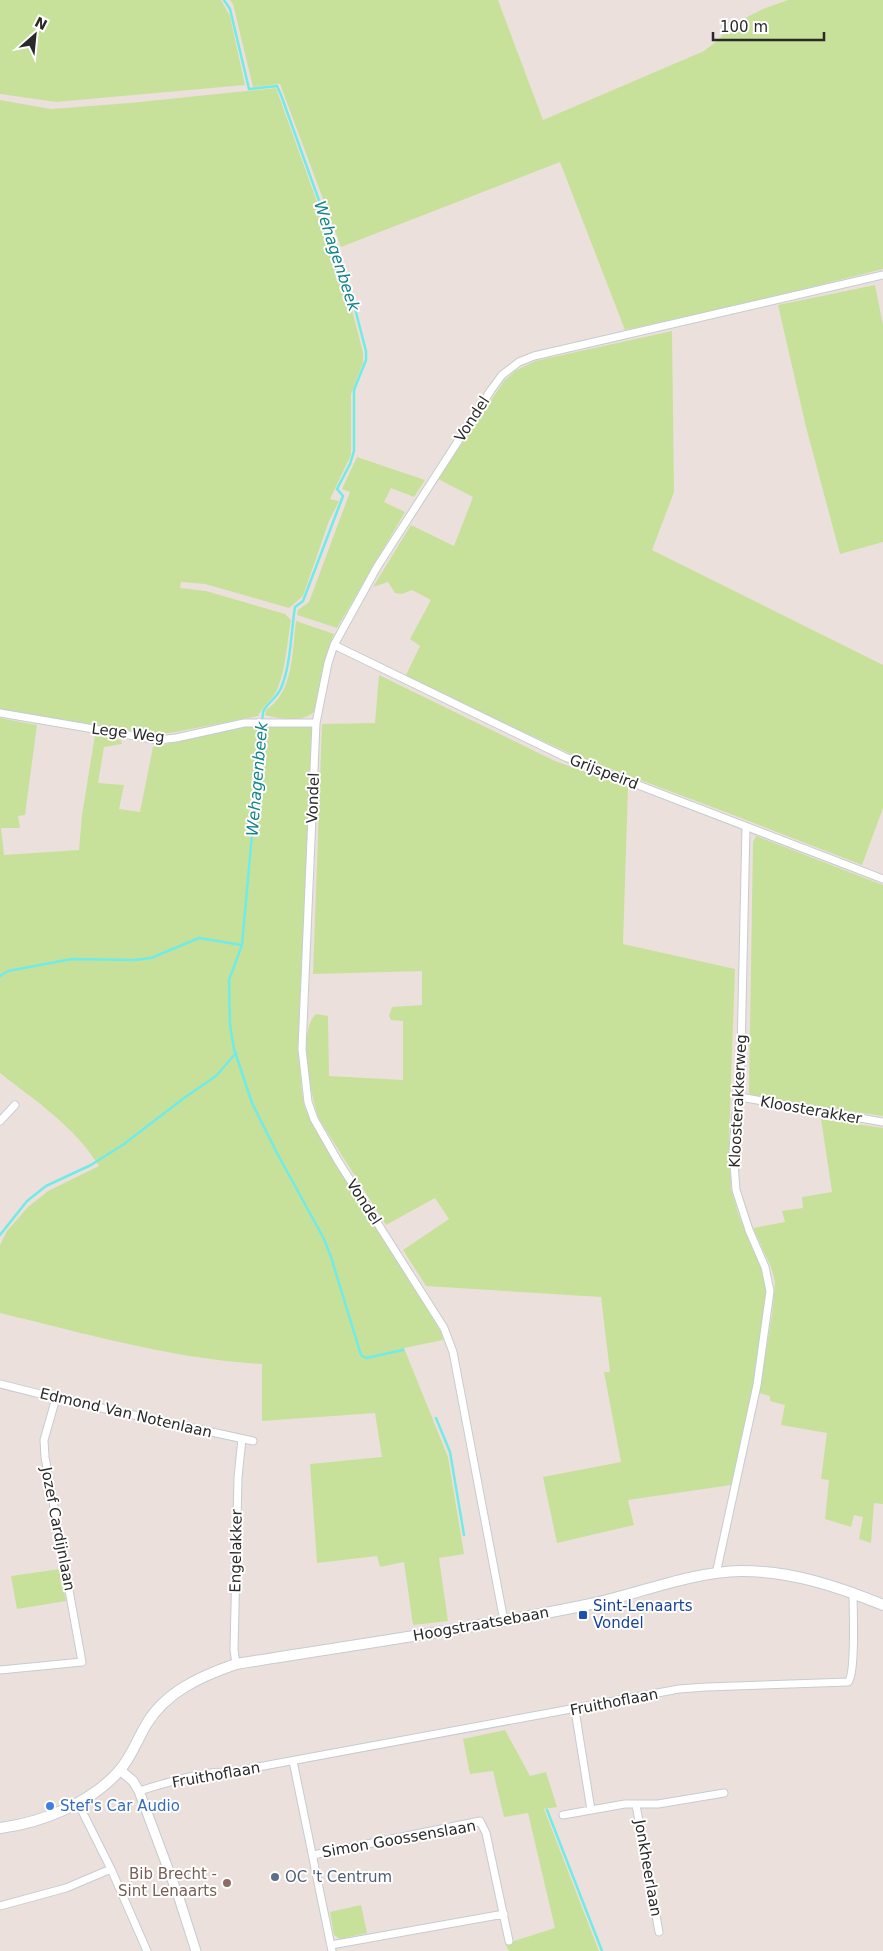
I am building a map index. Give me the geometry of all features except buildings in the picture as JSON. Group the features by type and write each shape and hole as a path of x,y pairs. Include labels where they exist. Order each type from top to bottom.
{"main road":[{"name":"Hoogstraatsebaan","path":"0,1828 32,1822 54,1815 78,1803 109,1781 120,1770 146,1724 163,1703 189,1684 210,1673 236,1664 504,1621 588,1605 716,1574 740,1571 799,1577 853,1593 883,1605"}],"street":[{"name":"Vondel","path":"504,1621 453,1352 444,1328 338,1161 314,1120 308,1102 302,1049 316,723 328,663 334,645 378,567 443,462 502,375 519,362 534,356 883,275"},
{"name":"Grijspeird","path":"334,645 565,757 883,879"},
{"name":"Lege Weg","path":"0,713 158,740 176,738 244,723 316,723"},
{"name":"Kloosterakkerweg","path":"716,1574 757,1385 770,1291 765,1267 749,1230 736,1190 733,1150 736,1113 740,1097 746,827"},
{"name":"Kloosterakker","path":"740,1097 883,1122"},
{"path":"0,1121 15,1105"},
{"name":"Edmond Van Notenlaan","path":"0,1384 253,1441"},
{"name":"Jozef Cardijnlaan","path":"0,1670 82,1662 44,1457 44,1440 56,1398"},
{"name":"Engelakker","path":"236,1664 234,1650 238,1477 242,1439"},
{"name":"Fruithoflaan","path":"139,1791 178,1780 575,1710 679,1689 848,1682 852,1676 853,1659 853,1593"},
{"path":"575,1710 591,1810"},
{"path":"293,1761 332,1948 504,1914"},
{"path":"120,1770 133,1781 139,1791 179,1898 196,1951"},
{"path":"563,1815 625,1804 658,1804 724,1792"},
{"path":"78,1803 111,1869 147,1951"},
{"name":"Jonkheerlaan","path":"636,1805 659,1932"},
{"name":"Simon Goossenslaan","path":"313,1855 480,1821 486,1833 509,1941"},
{"path":"0,1906 66,1888 111,1869"}],"green space":[{"path":"0,0 221,0 230,16 245,85 56,102 0,94"},
{"path":"230,0 498,0 543,120 704,51 717,41 733,24 763,9 788,0 883,0 883,269 748,303 625,330 560,162 341,247 280,84 253,87 233,4"},
{"path":"276,88 341,268 363,352 363,363 351,394 351,455 330,499 339,501 329,521 303,596 289,608 205,584 181,582 180,588 206,591 285,614 291,620 284,664 277,690 258,716 170,733 149,734 0,709 0,100 51,109"},
{"path":"875,285 883,325 883,542 840,554 806,427 778,305"},
{"path":"672,331 674,492 652,550 883,665 883,808 862,865 571,754 405,677 420,646 410,639 431,600 412,590 402,594 395,593 388,582 373,587 411,525 454,546 473,497 438,479 504,381 515,371 535,361"},
{"path":"357,457 425,480 414,497 391,488 384,502 405,512 337,628 297,615 298,610 309,602 350,492 342,489"},
{"path":"296,621 334,634 327,653 314,712 297,719 284,719 265,715 266,710 282,693 287,682"},
{"path":"379,675 555,761 628,787 623,944 735,969 729,1140 731,1189 739,1216 765,1275 767,1293 750,1406 731,1485 628,1500 634,1525 557,1543 543,1477 621,1462 604,1372 610,1372 601,1297 426,1286 403,1250 449,1219 435,1198 386,1225 319,1119 312,1096 306,1049 310,1022 316,1014 328,1016 329,1076 403,1080 403,1021 391,1020 389,1016 392,1007 422,1005 422,971 313,974 322,724 375,723"},
{"path":"0,718 37,725 25,815 18,816 20,828 1,828 4,855 79,850 82,815 95,735 121,740 122,744 104,747 98,783 124,785 119,809 140,812 153,747 231,729 258,725 308,726 312,728 299,1024 301,1085 304,1105 314,1128 441,1332 443,1340 404,1348 448,1457 464,1554 439,1558 448,1621 413,1625 404,1562 380,1567 377,1556 317,1563 310,1464 382,1457 375,1413 262,1421 262,1364 196,1357 130,1345 0,1313 0,1245 7,1231 28,1207 48,1191 99,1166 78,1139 54,1115 0,1073"},
{"path":"756,836 883,885 883,1116 754,1097 749,1093 753,842"},
{"path":"821,1119 883,1128 883,1504 874,1503 871,1543 859,1539 863,1517 854,1515 851,1527 825,1519 829,1480 821,1479 827,1433 781,1425 785,1405 770,1401 770,1396 759,1393 772,1315 775,1282 771,1267 753,1228 785,1222 782,1211 803,1208 802,1197 832,1192"},
{"path":"60,1569 66,1601 17,1609 11,1576"},
{"path":"505,1730 530,1776 546,1772 557,1807 544,1809 599,1951 509,1951 505,1944 555,1928 528,1813 504,1817 493,1771 470,1774 463,1739"},
{"path":"361,1905 367,1933 340,1939 334,1935 330,1912"}],"waterway":[{"name":"Wehagenbeek","path":"224,0 230,9 249,89 277,86 281,95 347,278 366,351 366,360 354,390 354,451 350,464 337,489 343,496 303,601 295,607 289,659 281,688 263,712 242,945 229,980 230,1025 234,1049 252,1103 324,1239 361,1355 366,1358 403,1350"},
{"path":"0,976 8,971 72,959 134,960 151,958 199,938 242,945"},
{"path":"0,1235 27,1201 46,1186 91,1165 124,1144 216,1076 236,1053"},
{"path":"436,1418 450,1452 464,1535"},
{"path":"547,1810 602,1951"}],"place":[{"name":"Sint-Lenaarts Vondel","path":"583,1615"},
{"name":"Stef's Car Audio","path":"50,1806"},
{"name":"OC 't Centrum","path":"275,1877"},
{"name":"Bib Brecht - Sint Lenaarts","path":"227,1883"}]}
